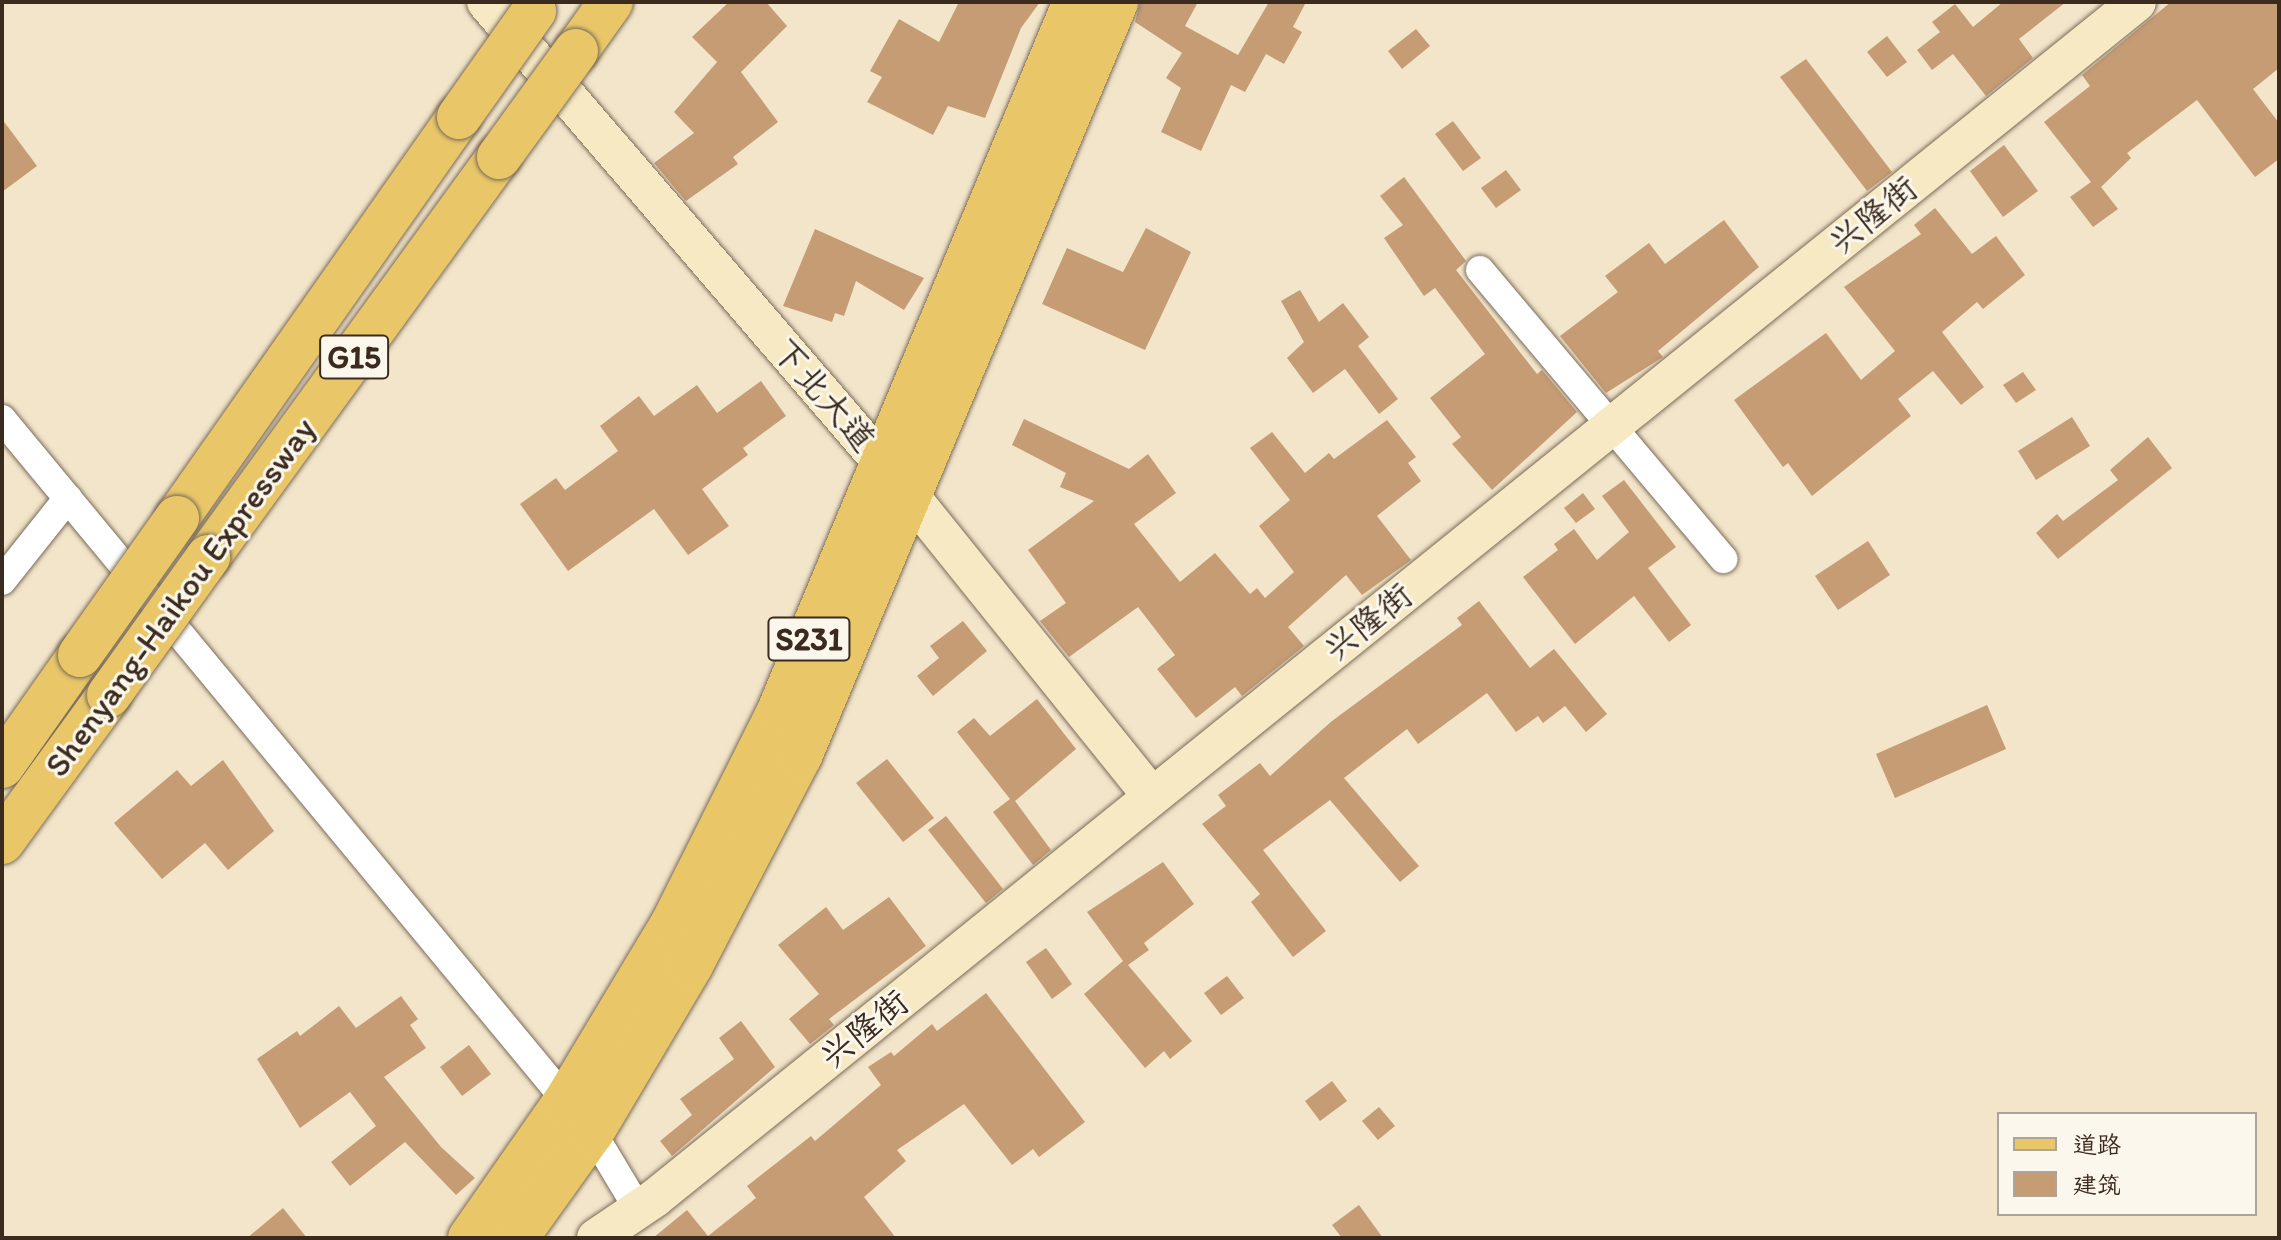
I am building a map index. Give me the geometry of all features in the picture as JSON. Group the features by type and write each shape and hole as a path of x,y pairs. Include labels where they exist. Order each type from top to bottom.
{"main road":[{"name":"Shenyang-Haikou Expressway","path":"2,842 611,2"},
{"name":"S231","path":"470,1238 579,1116 691,965 800,756 894,478 1075,2"},
{"name":"S231","path":"894,478 1116,2"},
{"name":"Shenyang-Haikou Expressway","path":"2,766 537,6"},
{"name":"S231","path":"516,1238 579,1116"}],"street":[{"name":"下北大道","path":"486,2 894,478 1152,796"},
{"name":"兴隆街","path":"596,1238 638,1209 2137,2"},
{"path":"1480,270 1613,424 1723,559"},
{"path":"2,419 579,1116 638,1209"},
{"path":"2,581 68,498"}],"building":[{"path":"729,2 766,2 787,26 741,72 778,122 733,157 738,164 686,201 654,163 694,133 674,112 717,62 692,37"},
{"path":"959,2 1040,2 1021,28 985,118 948,106 933,135 867,102 882,77 870,71 899,19 939,42"},
{"path":"1140,2 1198,2 1185,26 1238,55 1269,2 1306,2 1293,27 1302,32 1284,64 1266,54 1245,92 1231,85 1201,151 1161,132 1181,88 1166,78 1182,53 1135,22"},
{"path":"2003,2 2066,2 2019,39 2033,58 1986,96 1953,54 1932,70 1917,50 1940,32 1932,22 1955,4 1973,27"},
{"path":"2171,2 2279,2 2279,68 2253,89 2279,123 2279,159 2255,177 2197,100 2127,153 2131,158 2101,187 2118,209 2093,227 2070,197 2091,182 2044,122 2090,86 2082,75"},
{"path":"1416,29 1430,46 1402,69 1388,51"},
{"path":"1887,36 1907,62 1887,77 1867,52"},
{"path":"1806,59 1892,172 1867,191 1780,77"},
{"path":"2,119 37,166 2,192"},
{"path":"1453,121 1481,158 1463,171 1435,134"},
{"path":"2004,145 2038,191 2003,217 1970,171"},
{"path":"1506,170 1521,190 1496,208 1481,188"},
{"path":"1404,177 1466,261 1456,270 1537,374 1542,370 1577,412 1492,490 1452,444 1461,437 1430,398 1485,354 1435,288 1424,296 1384,238 1403,225 1380,196"},
{"path":"1935,208 1972,254 1996,236 2025,275 1983,309 1977,302 1942,332 1984,387 1961,405 1933,371 1898,399 1911,416 1812,496 1788,463 1783,467 1734,400 1826,333 1861,380 1895,351 1844,287 1921,234 1914,225"},
{"path":"1724,220 1759,267 1658,351 1663,357 1606,393 1560,336 1618,292 1605,276 1649,243 1665,264"},
{"path":"1146,228 1191,252 1145,350 1042,304 1067,248 1123,272"},
{"path":"815,229 924,278 904,310 856,281 844,316 835,313 832,322 783,306"},
{"path":"1300,290 1319,322 1343,303 1369,337 1358,346 1398,399 1379,414 1345,369 1313,393 1287,358 1304,342 1281,301"},
{"path":"2023,372 2036,390 2016,403 2003,385"},
{"path":"761,381 786,416 743,448 748,455 702,489 729,526 688,555 654,509 568,571 520,504 556,478 565,490 618,451 600,426 639,396 654,416 697,385 717,413"},
{"path":"2072,417 2090,446 2036,480 2018,451"},
{"path":"1024,419 1129,469 1148,454 1176,493 1134,524 1180,582 1215,553 1250,594 1257,588 1265,598 1294,572 1259,526 1290,500 1250,448 1272,432 1305,473 1329,453 1334,459 1387,420 1416,457 1408,463 1421,481 1377,516 1411,560 1362,595 1346,575 1288,627 1304,646 1242,696 1235,687 1196,718 1157,669 1175,655 1138,607 1069,657 1040,621 1066,603 1028,550 1094,501 1060,487 1066,473 1012,445"},
{"path":"2148,437 2172,468 2058,559 2036,533 2057,514 2063,521 2118,480 2110,470"},
{"path":"1624,480 1676,547 1648,568 1691,625 1669,642 1634,596 1575,644 1523,577 1558,550 1554,544 1574,529 1597,560 1629,532 1602,496"},
{"path":"1583,493 1595,509 1576,523 1564,508"},
{"path":"1868,541 1890,575 1838,610 1815,576"},
{"path":"1479,601 1530,668 1554,649 1607,714 1586,732 1565,706 1543,723 1538,716 1516,732 1487,693 1418,744 1407,729 1344,778 1419,866 1400,882 1330,800 1263,850 1326,931 1293,957 1251,902 1260,894 1202,824 1226,806 1218,795 1260,763 1270,776 1332,721 1462,625 1457,618"},
{"path":"963,621 987,651 933,696 917,676 939,658 930,646"},
{"path":"1037,699 1076,749 1015,801 1051,850 1033,865 993,812 1010,799 957,732 974,718 990,736"},
{"path":"1987,705 2006,749 1895,798 1876,754"},
{"path":"887,759 934,818 903,842 856,783"},
{"path":"223,760 274,831 228,870 205,843 162,879 114,823 177,770 191,786"},
{"path":"946,816 1003,889 986,903 928,830"},
{"path":"1163,862 1194,904 1144,943 1149,950 1128,965 1192,1041 1170,1059 1164,1051 1145,1068 1084,994 1123,961 1087,912"},
{"path":"889,897 926,946 829,1019 834,1025 810,1044 789,1019 819,994 778,945 826,907 843,930"},
{"path":"1046,948 1072,984 1052,999 1026,962"},
{"path":"1227,976 1244,998 1221,1015 1204,993"},
{"path":"986,993 1085,1122 1039,1157 1033,1149 1012,1165 964,1104 897,1150 906,1161 864,1197 896,1238 653,1238 687,1210 708,1236 756,1198 747,1186 811,1136 815,1141 881,1085 868,1067 891,1052 894,1056 932,1024 937,1031"},
{"path":"401,996 418,1019 410,1025 426,1048 384,1077 441,1147 475,1178 456,1195 405,1142 350,1186 331,1162 376,1126 350,1092 300,1128 257,1059 297,1031 300,1036 339,1006 356,1028"},
{"path":"741,1021 775,1067 672,1156 660,1141 692,1115 680,1099 734,1059 719,1038"},
{"path":"469,1045 491,1074 462,1096 440,1067"},
{"path":"1332,1081 1347,1101 1320,1121 1305,1101"},
{"path":"1379,1107 1395,1126 1378,1140 1362,1121"},
{"path":"1359,1205 1383,1238 1342,1238 1332,1225"},
{"path":"283,1208 307,1238 247,1238"}]}
